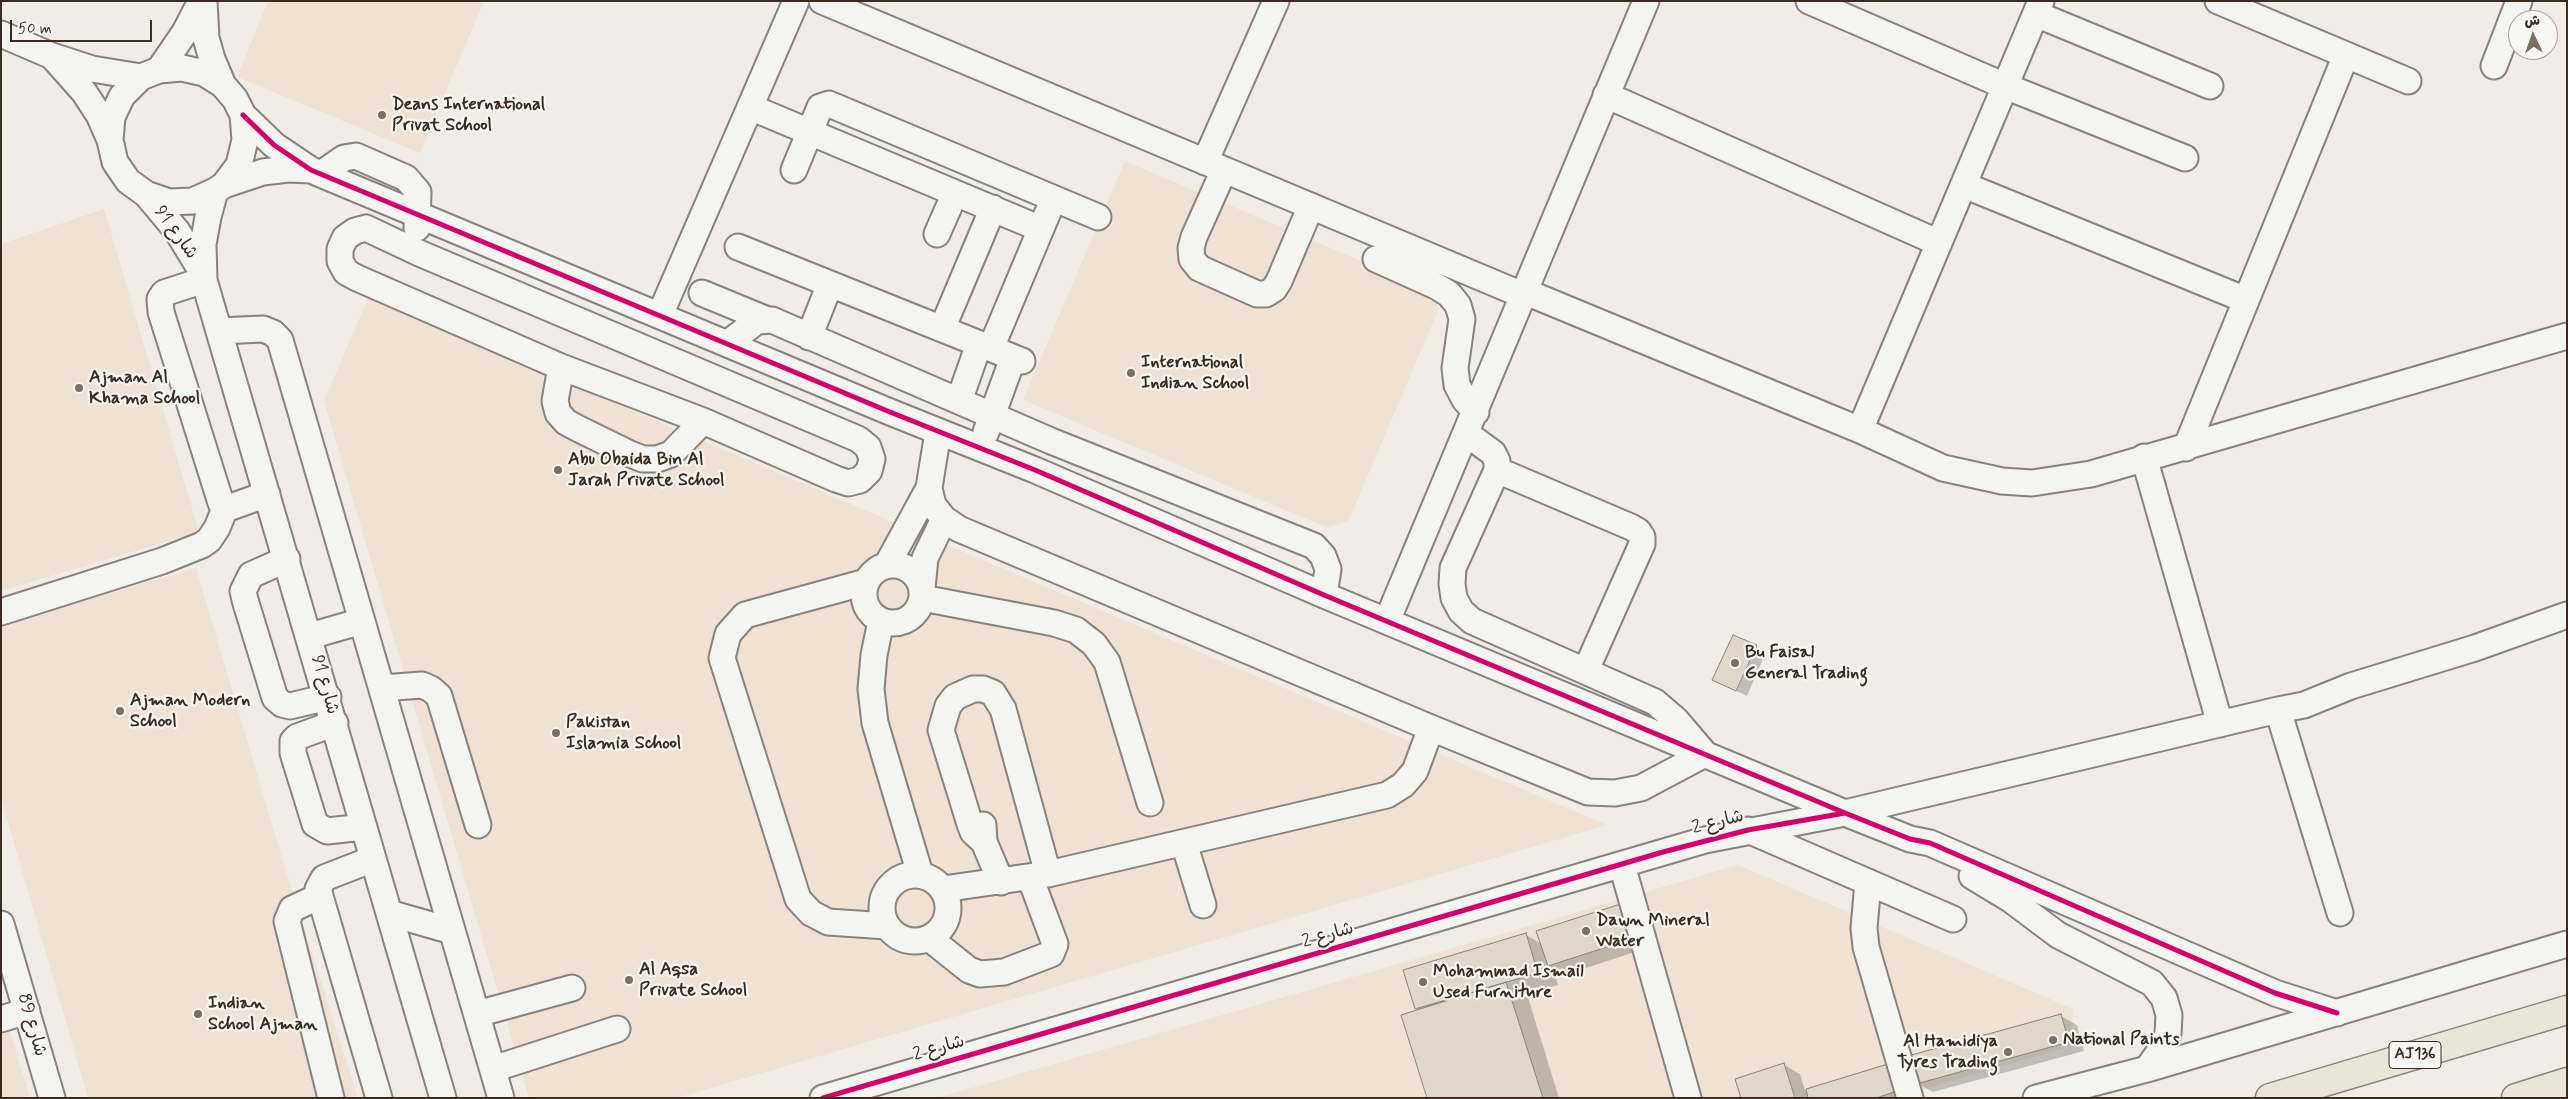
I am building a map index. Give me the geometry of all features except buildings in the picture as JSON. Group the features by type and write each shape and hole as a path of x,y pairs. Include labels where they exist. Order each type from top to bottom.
{"main road":[{"name":"AJ136","path":"2270,1098 2564,1010"},
{"path":"2516,1098 2566,1082"}],"street":[{"path":"110,140 112,117 122,96 150,74 185,32 202,1"},
{"path":"202,1 206,38 223,85"},
{"path":"822,1 1311,206 1860,430 1942,468 2002,481 2032,483 2062,480 2091,474 2567,336"},
{"path":"1276,1 1215,166 1191,248 1192,259 1199,268 1257,294 1266,294 1274,289 1279,281 1311,206"},
{"path":"1387,621 1472,423 1646,1"},
{"path":"1809,1 2006,86 2185,158"},
{"path":"2218,1 2408,81"},
{"path":"2494,66 2519,1"},
{"path":"660,315 794,2"},
{"path":"1860,430 2038,8 2210,86"},
{"path":"1,34 52,56 92,69 150,74 182,68 204,73 223,85 235,99 242,115 245,140 239,165 220,188"},
{"path":"2186,448 2346,55"},
{"path":"52,56 84,92 99,115 110,140 115,162 128,181 146,194 169,202 193,201 220,188 263,172 288,169 316,172"},
{"path":"1606,96 1939,243"},
{"path":"794,170 820,107 829,104 1098,217"},
{"path":"750,107 1041,228"},
{"path":"242,115 274,145 316,172 418,213 938,432 1035,470 1324,595 1844,813 1910,839 1930,843 2275,992 2337,1013"},
{"path":"1964,185 2246,300"},
{"name":"شارع 91","path":"203,276 208,217 220,188"},
{"path":"937,234 955,192"},
{"name":"شارع 91","path":"146,194 177,231 203,276 328,697 443,1098"},
{"path":"958,401 1054,198"},
{"path":"942,329 993,208"},
{"path":"418,213 419,253"},
{"path":"366,228 419,253 858,439 868,447 872,459 869,471 860,480 848,483 703,421 561,367 346,272 340,261 340,249 345,238 354,231 366,228"},
{"path":"738,246 1017,359 980,449"},
{"path":"1376,259 1436,286 1449,294 1458,305 1462,319 1455,368 1457,385 1472,423 1497,461 1498,470 1454,568 1452,584 1454,598 1461,611 1472,621 1655,702 1676,720 1705,754"},
{"path":"203,276 164,294 160,299 159,305 220,498 226,506 231,507 268,494"},
{"path":"809,337 830,284"},
{"path":"702,293 1051,441 1314,546 1323,556 1328,569 1324,595"},
{"path":"728,343 757,321 765,319"},
{"path":"219,331 263,329 273,333 280,340 502,1098"},
{"path":"561,367 555,401 562,417 576,428 630,454 650,459 671,454 703,421"},
{"path":"858,439 876,428 890,412"},
{"path":"887,565 929,488 938,432"},
{"path":"1035,470 1042,452 1051,441"},
{"path":"2144,458 2220,724"},
{"path":"1498,470 1631,527 1638,531 1642,537 1642,544 1586,670"},
{"path":"929,488 933,505 944,519 959,529 1588,792 1615,794 1641,788 1705,754"},
{"path":"1,612 162,561 202,545 209,540 217,528 226,506"},
{"path":"866,582 864,600 873,616 881,621 890,623 908,620 915,614 922,593 925,558 944,519"},
{"path":"287,559 250,575 243,591 245,600 275,698 282,704 290,706 328,697"},
{"path":"1411,564 1432,568 1454,568"},
{"path":"887,926 828,922 811,913 798,899 722,658 728,634 746,616 866,582 878,569 887,565 896,565 913,573 922,593"},
{"path":"922,593 1054,623 1076,630 1094,644 1110,669 1150,803"},
{"name":"شارع 2","path":"823,1098 1748,830 1844,813 2304,705 2351,686 2475,648 2567,615"},
{"path":"310,636 362,621"},
{"path":"881,621 874,655 872,680 875,723 920,874"},
{"path":"1444,644 1472,621"},
{"path":"382,688 422,685 431,688 439,696 478,825"},
{"path":"929,938 968,970 980,974 1004,972 1051,954 1055,944 999,700 992,693 983,689 973,689 954,697 948,706 941,730 970,824 978,838 984,842 1001,882"},
{"path":"2278,710 2340,913"},
{"path":"335,723 297,737 292,741 293,753 315,824 327,831 364,827"},
{"path":"943,889 1039,875 1387,795 1403,785 1415,771 1432,728"},
{"path":"1748,830 1953,919"},
{"path":"1910,839 1919,847 1994,888 2058,935 2152,983 2164,998 2169,1016 2168,1034 2160,1051 2147,1069"},
{"path":"1184,843 1203,905"},
{"path":"373,859 324,878 318,889 379,1098"},
{"path":"1622,865 1688,1098"},
{"path":"920,874 929,877 943,889 948,898 947,917 937,933 920,941 901,938 887,926 881,908 887,889 901,877 920,874"},
{"path":"1868,882 1864,928 1866,947 1910,1098"},
{"path":"320,896 292,909 287,921 331,1098"},
{"path":"389,913 452,931"},
{"name":"شارع 89","path":"1,924 52,1098"},
{"path":"2036,1098 2147,1069 2567,944"},
{"path":"477,1014 572,988"},
{"path":"1,1019 27,1011"},
{"path":"493,1068 617,1030"}],"shaded area":[{"name":"Deans International Privat School","path":"268,1 484,1 420,153 237,77"},
{"path":"1125,161 1430,290 1439,308 1349,520 1328,528 1023,400"},
{"name":"Ajman Al Khama School","path":"104,209 199,532 1,591 1,244"},
{"path":"368,298 1607,825 677,1098 529,1098 324,401"},
{"path":"196,568 282,858 358,1098 88,1098 1,798 1,625"},
{"path":"1738,865 2073,1009 2071,1046 1895,1098 937,1098"},
{"path":"7,1022 30,1098 1,1098 1,1024"}],"cycle path":[{"path":"243,115 274,145 311,170 890,412 1035,470 1324,595 1845,813 1910,839 1930,843 2275,993 2337,1013"},
{"path":"823,1098 1663,852 1748,830 1845,813"}],"place":[{"name":"Deans International Privat School","path":"382,115"},
{"name":"International Indian School","path":"1131,373"},
{"name":"Ajman Al Khama School","path":"79,388"},
{"name":"Abu Obaida Bin Al Jarah Private School","path":"558,470"},
{"name":"Bu Faisal General Trading","path":"1735,663"},
{"name":"Ajman Modern School","path":"120,711"},
{"name":"Pakistan Islamia School","path":"556,733"},
{"name":"Dawn Mineral Water","path":"1586,931"},
{"name":"Al Aqsa Private School","path":"629,980"},
{"name":"Mohammad Ismail Used Furniture","path":"1423,982"},
{"name":"Indian School Ajman","path":"198,1014"},
{"name":"National Paints","path":"2053,1040"},
{"name":"Al Hamidiya Tyres Trading","path":"2008,1052"}]}
